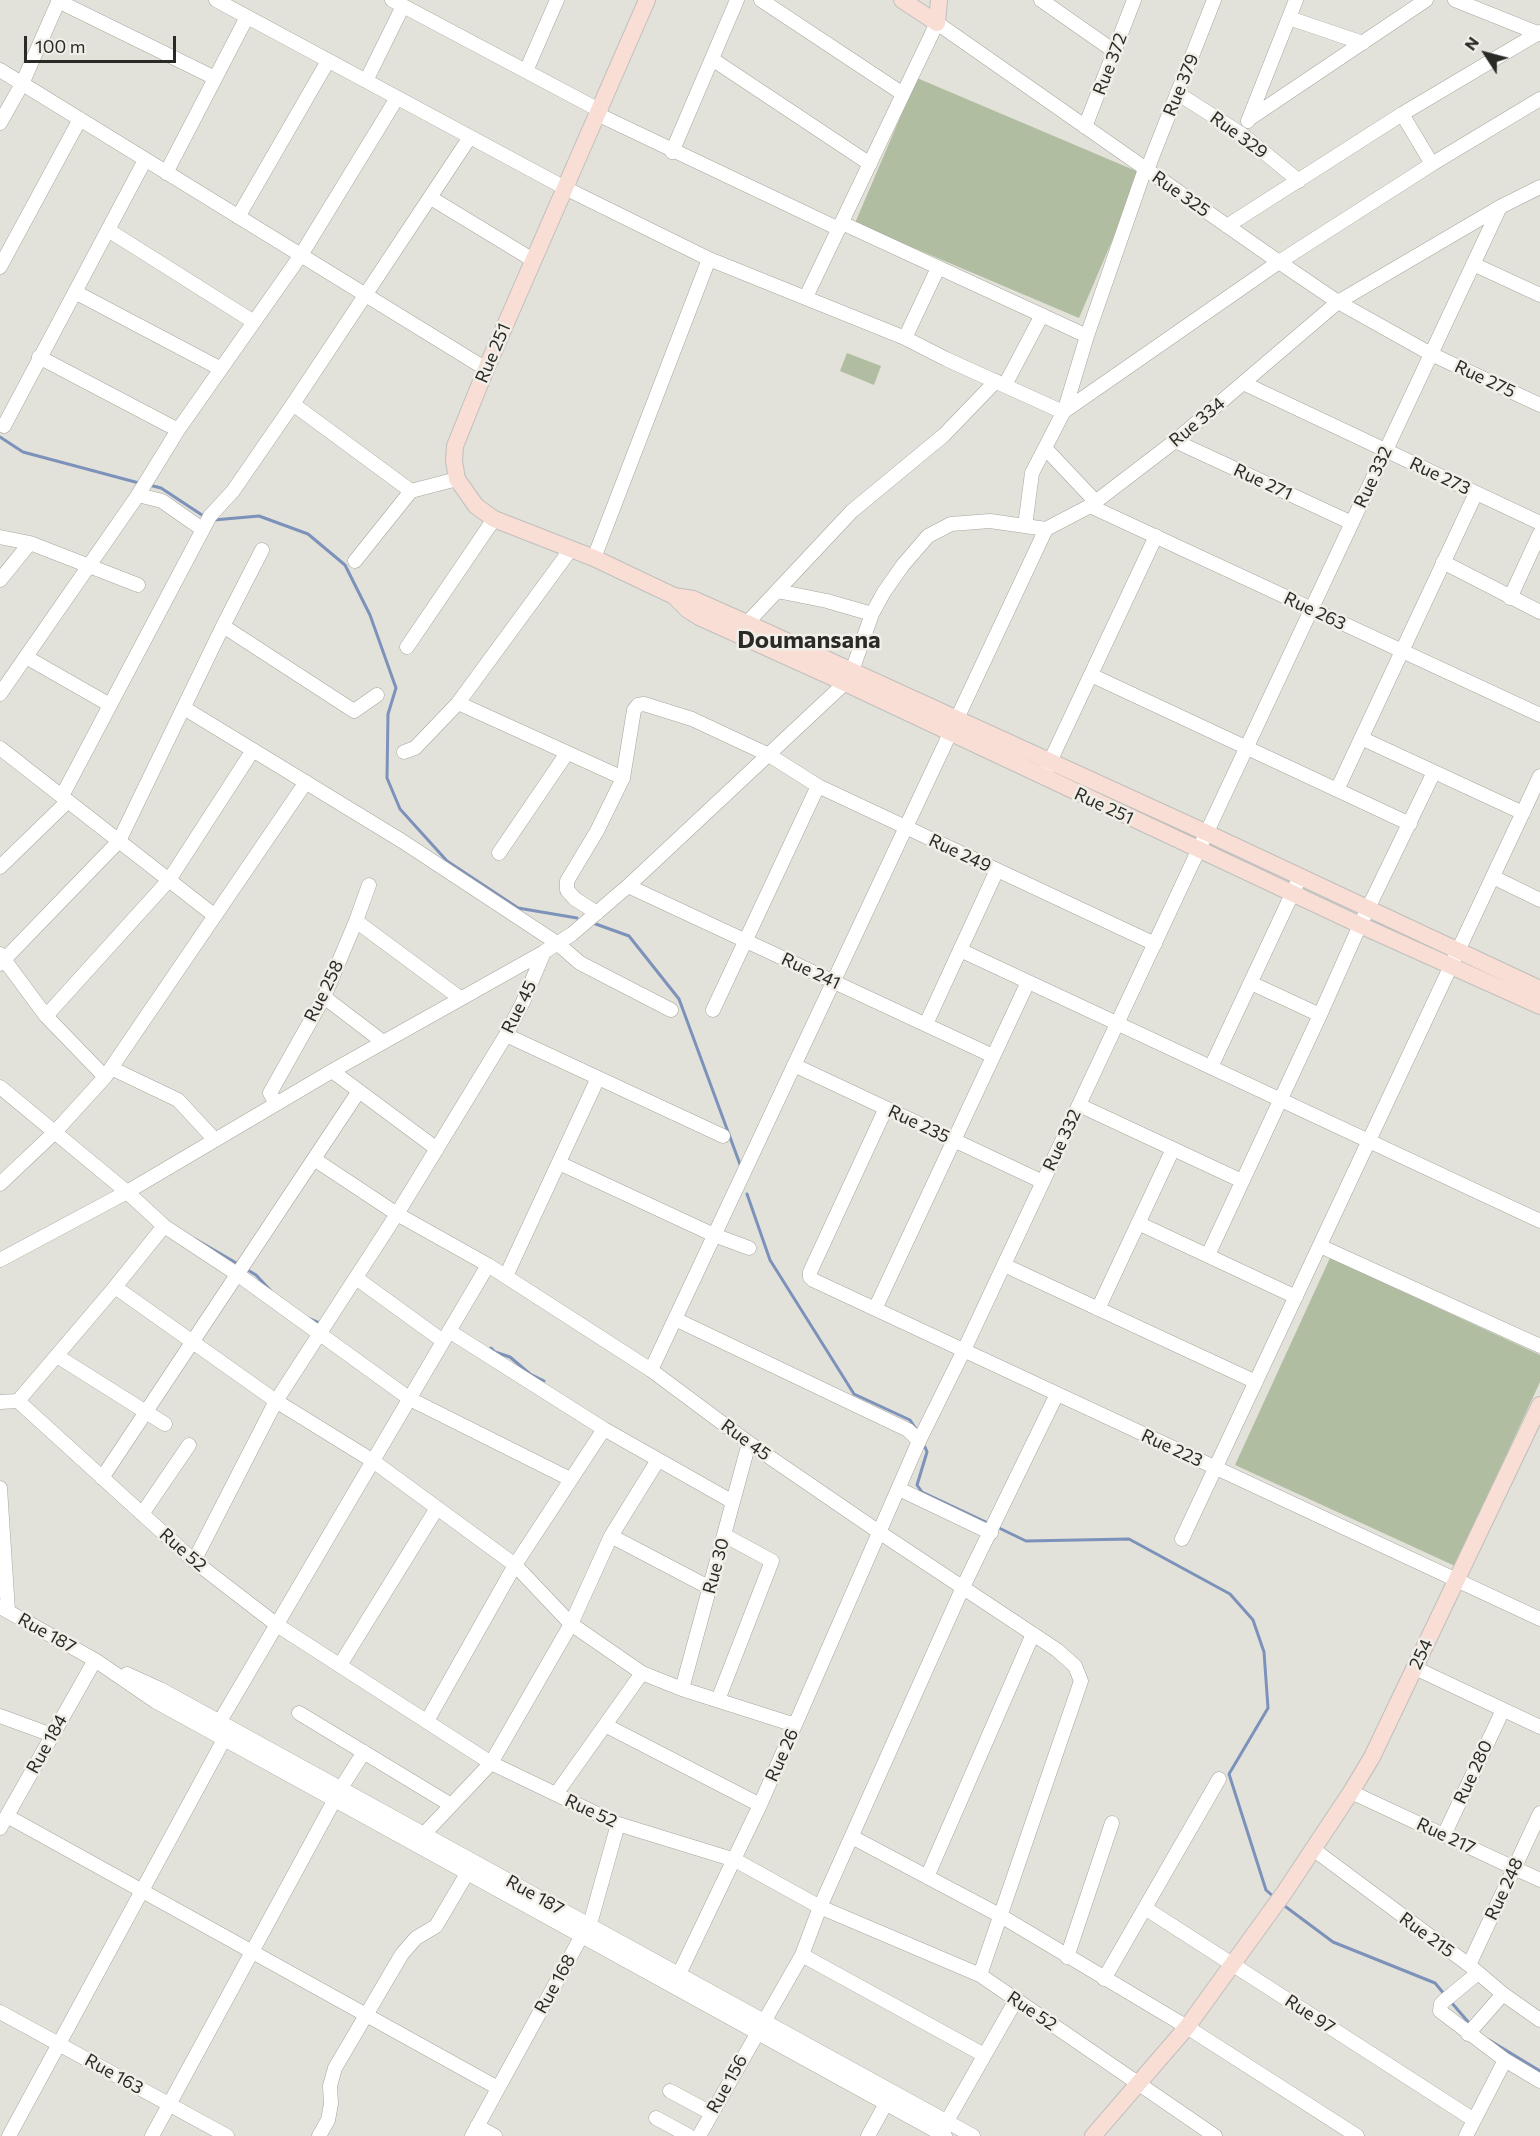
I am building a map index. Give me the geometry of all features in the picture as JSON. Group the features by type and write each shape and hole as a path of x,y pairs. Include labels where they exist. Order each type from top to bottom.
{"main road":[{"name":"Rue 251","path":"647,0 486,369 455,446 456,478 476,506 494,519 594,558 674,596 693,599 747,623 848,677 952,726 1043,778 1360,925 1450,965 1537,992"},
{"path":"902,0 937,23 939,0"},
{"name":"Rue 251","path":"674,596 699,617 848,677"},
{"name":"Rue 251","path":"952,726 1050,762 1207,833 1458,950 1537,992"},
{"name":"254","path":"1093,2136 1186,2027 1233,1965 1351,1792 1372,1757 1540,1404"}],"street":[{"path":"216,0 565,188 709,259 905,339 1063,412 1279,262 1432,164 1540,99"},
{"path":"672,152 738,0"},
{"path":"761,0 903,94"},
{"path":"1041,0 1114,51"},
{"name":"Rue 372","path":"1085,127 1134,0"},
{"name":"Rue 379","path":"1025,526 1032,473 1063,412 1087,336 1146,170 1214,0"},
{"path":"1243,135 1296,0"},
{"path":"1249,119 1426,0"},
{"path":"1455,0 1539,33"},
{"path":"0,123 22,84 58,1 215,78"},
{"path":"526,71 554,1"},
{"path":"366,81 398,3 672,152 1087,336"},
{"path":"166,172 247,17"},
{"path":"1289,18 1363,43"},
{"path":"806,297 937,23"},
{"name":"Rue 325","path":"937,23 1338,302 1431,354"},
{"path":"1227,226 1402,114 1539,33"},
{"path":"712,59 870,164"},
{"path":"238,217 328,61"},
{"path":"0,70 486,369"},
{"name":"Rue 329","path":"1178,93 1243,135 1299,181"},
{"path":"0,694 138,495 178,430 301,255 397,98"},
{"path":"1402,114 1432,164"},
{"path":"0,267 80,119"},
{"path":"0,867 65,799 110,705 206,523 233,491 293,404 470,137"},
{"path":"4,426 146,160"},
{"name":"Rue 334","path":"1046,529 1092,503 1175,441 1338,302 1500,207 1540,187"},
{"path":"431,198 533,260"},
{"name":"Rue 332","path":"879,1532 919,1441 964,1350 1500,207"},
{"path":"108,230 254,322"},
{"path":"594,558 709,259"},
{"path":"1473,264 1540,295"},
{"path":"905,339 938,268"},
{"path":"75,292 221,369"},
{"path":"747,623 852,511 944,435 1001,383 1042,315"},
{"name":"Rue 275","path":"1431,354 1540,405"},
{"path":"39,357 178,430"},
{"name":"Rue 273","path":"1243,383 1540,523"},
{"path":"293,404 411,491"},
{"name":"Rue 271","path":"1175,441 1352,523"},
{"path":"1045,448 1092,503"},
{"path":"355,561 411,491 456,478"},
{"path":"1336,790 1476,493"},
{"path":"138,495 162,501 206,523"},
{"name":"Rue 263","path":"1092,503 1156,536 1540,716"},
{"path":"407,646 494,519"},
{"path":"0,1260 127,1192 214,1140 273,1098 332,1071 572,934 628,886 769,755 848,677 872,614 884,592 928,536 951,524 990,521 1046,529 651,1370"},
{"path":"1510,598 1540,533"},
{"path":"1043,778 1156,536"},
{"path":"0,537 30,543 90,564 138,585"},
{"path":"0,580 30,543"},
{"path":"404,752 415,748 458,703 572,549"},
{"path":"214,1140 178,1100 108,1073 46,1016 1,959 119,841 262,550"},
{"path":"1443,562 1540,612"},
{"path":"777,591 827,601 872,614"},
{"path":"223,626 354,711 377,695"},
{"path":"26,657 110,705"},
{"path":"1091,675 1410,824"},
{"path":"458,703 623,778 597,831 567,881 567,890 575,899 597,913"},
{"name":"Rue 249","path":"623,778 634,710 638,705 644,704 692,719 769,755 818,786 1155,944"},
{"path":"184,708 402,842 557,943 580,963 671,1010"},
{"path":"1361,738 1522,813"},
{"path":"0,748 215,916"},
{"path":"46,1016 169,880 253,750"},
{"path":"500,853 567,753"},
{"path":"1208,1256 1360,925 1434,772"},
{"path":"1182,1539 1522,813 1535,800 1540,776"},
{"path":"0,1184 55,1132 108,1073 306,782"},
{"path":"713,1010 818,786"},
{"path":"926,1024 997,870"},
{"path":"1211,1067 1300,877"},
{"path":"1493,877 1540,900"},
{"name":"Rue 258","path":"273,1098 324,997 369,885"},
{"name":"Rue 241","path":"628,886 993,1056"},
{"path":"356,921 460,998"},
{"path":"960,950 1540,1221"},
{"name":"Rue 45","path":"397,1214 506,1035 544,952"},
{"path":"875,1309 1028,982"},
{"path":"1251,982 1320,1015"},
{"path":"324,997 383,1042"},
{"path":"506,1035 723,1136"},
{"name":"Rue 235","path":"794,1065 1043,1182"},
{"path":"332,1071 437,1149"},
{"path":"506,1276 598,1078"},
{"path":"0,1087 127,1192 164,1226 237,1274 410,1399 570,1479"},
{"path":"102,1478 359,1091"},
{"path":"1079,1105 1242,1181"},
{"name":"Rue 223","path":"886,1108 810,1272 813,1280 1540,1619"},
{"path":"1098,1309 1173,1149"},
{"name":"Rue 45","path":"314,1159 397,1214 488,1264 651,1370 749,1443 1057,1650 1076,1666 1081,1681 1000,1916"},
{"path":"559,1163 714,1236 749,1248"},
{"path":"194,1561 276,1401 397,1214"},
{"path":"1138,1223 1296,1297"},
{"path":"0,1402 18,1401 164,1226"},
{"path":"1320,1246 1540,1346"},
{"path":"9,2136 141,1890 277,1625 488,1264"},
{"path":"1004,1265 1256,1382"},
{"path":"356,1278 446,1336 733,1502"},
{"path":"115,1287 276,1401 373,1461 515,1565 571,1624 642,1673 682,1689 795,1725"},
{"path":"675,1319 908,1430 919,1441"},
{"path":"57,1356 165,1424"},
{"name":"Rue 156","path":"699,2136 802,1955 820,1907 963,1587 1057,1394"},
{"name":"Rue 52","path":"18,1401 194,1561 277,1625 491,1763 618,1824 735,1860 820,1907 980,1976 1215,2136"},
{"path":"427,1721 515,1565 604,1429"},
{"name":"Rue 30","path":"682,1689 749,1443"},
{"path":"142,1514 189,1445"},
{"path":"424,1834 491,1763 571,1624 610,1536 658,1460"},
{"path":"0,1488 4,1609"},
{"path":"899,1489 991,1533"},
{"path":"340,1665 437,1508"},
{"name":"Rue 26","path":"679,1974 760,1805 879,1532"},
{"path":"718,1700 772,1561 724,1535"},
{"path":"610,1536 710,1588"},
{"name":"Rue 187","path":"4,1609 94,1660 160,1689 222,1730 889,2098 945,2136"},
{"path":"927,1877 1033,1634"},
{"name":"Rue 184","path":"4,1814 94,1660"},
{"path":"1415,1668 1540,1727"},
{"path":"556,1794 642,1673"},
{"name":"Rue 280","path":"1444,1835 1503,1710"},
{"path":"299,1713 451,1805"},
{"path":"0,1716 52,1735"},
{"path":"605,1725 760,1805"},
{"path":"152,2136 338,1794 364,1752"},
{"path":"1104,1979 1219,1779"},
{"name":"Rue 217","path":"1351,1792 1540,1880"},
{"name":"Rue 187","path":"338,1794 424,1834 471,1867"},
{"name":"Rue 248","path":"1473,1969 1514,1868 1540,1813"},
{"path":"4,1814 498,2088"},
{"name":"Rue 168","path":"474,2131 592,1917 618,1824"},
{"path":"1067,1957 1112,1824"},
{"path":"852,1837 1000,1916 1186,2027 1358,2136"},
{"name":"Rue 215","path":"1313,1849 1540,2020"},
{"path":"319,2136 328,2120 331,2104 330,2086 335,2068 402,1954 416,1938 436,1926 471,1867"},
{"name":"Rue 97","path":"1145,1908 1474,2120"},
{"path":"980,1976 1000,1916"},
{"name":"Rue 187","path":"585,1930 679,1974 760,2026"},
{"path":"802,1955 984,2055"},
{"path":"1473,1969 1459,1989 1441,2004 1440,2011 1472,2029 1505,2060 1540,2081"},
{"path":"1472,2029 1503,1994"},
{"path":"947,2121 1016,2000"},
{"name":"Rue 163","path":"0,2012 227,2136"},
{"path":"1466,2136 1505,2060"},
{"path":"670,2091 711,2113"},
{"path":"868,2136 889,2098"},
{"name":"Rue 187","path":"889,2098 947,2121 973,2136"},
{"path":"656,2118 689,2136"},
{"path":"474,2131 495,2136"}],"green space":[{"path":"917,78 1141,173 1079,318 855,223"},
{"path":"847,353 881,366 874,385 840,371"},
{"path":"1330,1258 1540,1355 1540,1382 1455,1566 1235,1465"}],"waterway":[{"path":"0,437 23,452 139,483"},
{"path":"149,485 161,488 205,517"},
{"path":"214,520 259,516 308,534 345,565 370,615 396,688 388,714 387,778 400,809 447,861 518,908 577,918"},
{"path":"593,923 629,936 679,999 741,1167"},
{"path":"747,1194 770,1260 854,1394 910,1420 918,1432"},
{"path":"195,1239 238,1264"},
{"path":"246,1269 256,1275 271,1291"},
{"path":"306,1317 322,1324"},
{"path":"491,1348 495,1352 510,1357 530,1374 544,1381"},
{"path":"925,1447 927,1452 917,1485 922,1492 990,1524"},
{"path":"999,1528 1026,1541 1129,1539 1230,1594 1253,1620 1264,1652 1268,1708 1229,1774 1266,1890 1275,1898"},
{"path":"1282,1904 1333,1942 1435,1983 1445,1995"},
{"path":"1451,2002 1470,2024"},
{"path":"1489,2040 1540,2071"}],"district":[{"name":"Doumansana","path":"809,640"}]}
